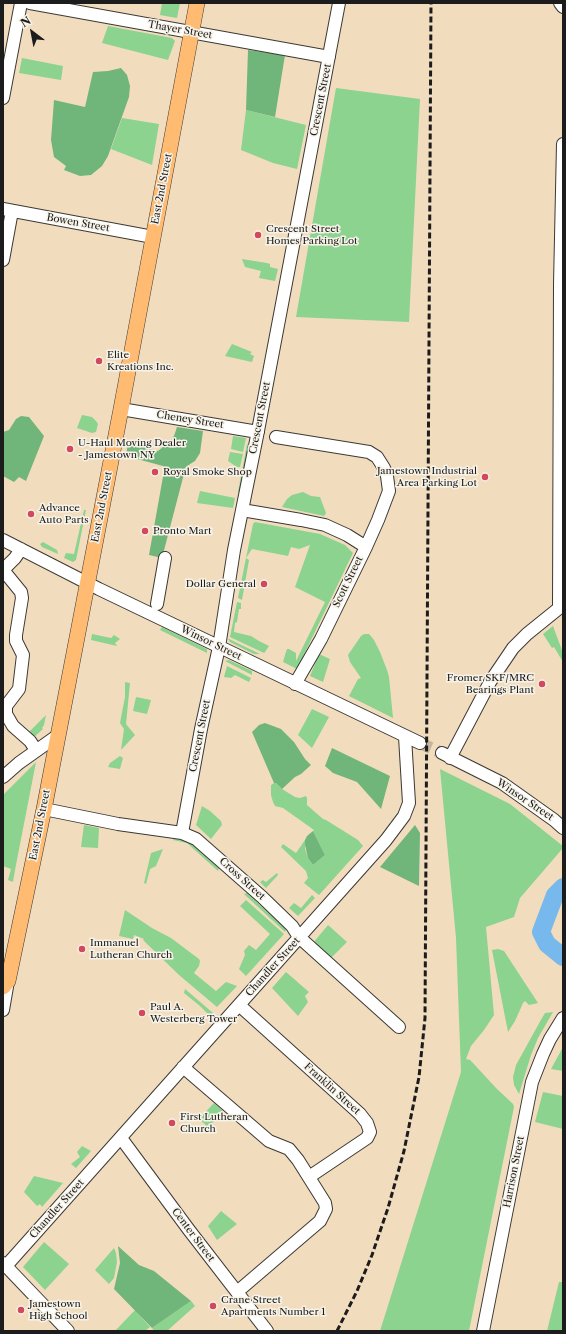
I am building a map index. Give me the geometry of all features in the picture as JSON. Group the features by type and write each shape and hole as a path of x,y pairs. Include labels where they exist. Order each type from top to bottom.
{"main road":[{"name":"East 2nd Street","path":"6,984 44,809 57,736 88,584 197,3"}],"street":[{"path":"3,98 21,3"},
{"name":"Thayer Street","path":"30,3 329,57"},
{"name":"Crescent Street","path":"182,833 201,729 219,647 234,550 258,432 339,3"},
{"path":"560,3 563,7"},
{"path":"561,606 560,284 563,144"},
{"path":"3,260 7,210"},
{"name":"Bowen Street","path":"7,210 153,237"},
{"name":"Cheney Street","path":"121,409 258,432"},
{"name":"Scott Street","path":"276,437 369,452 377,457 384,468 387,476 389,491 366,547 295,684"},
{"path":"242,510 325,525 347,535 366,547"},
{"name":"Winsor Street","path":"3,540 88,584 420,743"},
{"path":"20,549 15,558 3,570 20,589 22,595 16,635 16,641 23,655 20,689 6,706 6,714 13,726 30,741 36,750"},
{"path":"157,604 165,558"},
{"name":"Winsor Street","path":"561,606 527,634 507,658 490,682 446,756 502,783 563,828"},
{"path":"3,777 18,762 57,736"},
{"name":"Chandler Street","path":"5,1264 121,1138 386,840 404,816 409,803 405,737"},
{"name":"Cross Street","path":"44,809 118,824 182,833 196,839 262,897 292,926 300,938 399,1027"},
{"name":"East 2nd Street","path":"3,1010 6,984"},
{"name":"Franklin Street","path":"239,1005 360,1114 367,1123 370,1132 367,1138 309,1177"},
{"name":"Harrison Street","path":"483,1331 532,1082 550,1038 563,1018"},
{"path":"183,1067 269,1141 289,1149 326,1203 326,1209 320,1221 237,1292"},
{"name":"Center Street","path":"121,1138 267,1331"},
{"path":"5,1264 68,1331"}],"green space":[{"path":"162,3 180,3 177,18 160,15"},
{"path":"108,26 172,38 175,41 168,60 102,43"},
{"path":"248,50 285,55 275,117 246,110"},
{"path":"22,58 63,66 61,80 19,73"},
{"path":"121,68 127,75 130,86 129,97 108,156 102,166 91,175 80,176 64,170 66,166 54,157 51,140 54,100 85,107 93,72"},
{"path":"336,88 420,99 409,322 296,317"},
{"path":"246,110 306,125 297,169 273,163 241,150"},
{"path":"122,118 159,124 152,165 111,149"},
{"path":"242,259 267,263 270,264 270,267 278,269 275,281 259,278 261,271 245,267"},
{"path":"232,344 252,352 250,354 254,356 252,362 225,356"},
{"path":"82,415 92,417 96,421 98,424 96,432 92,433 77,428"},
{"path":"21,416 29,417 44,436 26,481 19,477 14,482 3,476 3,432 9,430 16,419"},
{"path":"177,427 203,431 200,453 195,461 187,466 185,470 162,558 149,555 164,471 163,466 126,456 128,443 158,451 174,436"},
{"path":"233,436 246,438 243,452 231,449"},
{"path":"247,444 249,445 240,492 238,492"},
{"path":"230,452 243,454 240,467 237,467 228,461"},
{"path":"200,491 235,498 233,508 197,503"},
{"path":"303,492 311,496 320,497 326,513 324,516 282,507 287,499 292,495"},
{"path":"84,510 86,510 76,560 73,562 64,558 66,553 74,554"},
{"path":"255,522 320,534 345,545 353,553 297,669 283,662 287,649 296,653 296,661 325,602 295,587 310,545 299,549 291,547 288,556 252,549 246,558 253,524"},
{"path":"43,542 57,550 58,554 42,547 40,544"},
{"path":"246,558 249,560 242,600 238,598"},
{"path":"237,602 241,603 241,609 239,609 234,632 251,636 269,646 264,653 230,637"},
{"path":"553,626 563,653 563,662 554,647 552,648 543,634"},
{"path":"162,627 207,649 207,653 160,630"},
{"path":"92,634 111,638 114,635 120,639 115,643 117,646 91,640"},
{"path":"364,634 369,634 374,640 387,670 393,718 349,696 358,679 361,678 350,662 348,655"},
{"path":"228,639 260,654 254,654 230,642"},
{"path":"319,654 330,659 323,682 310,676"},
{"path":"229,660 252,671 252,675 225,661"},
{"path":"227,666 251,678 249,682 235,675 231,678 224,677"},
{"path":"125,682 130,683 126,724 135,735 121,750 124,729 120,723 125,697"},
{"path":"136,697 151,700 147,714 133,711"},
{"path":"312,709 329,717 312,748 298,735"},
{"path":"46,715 43,729 32,739 27,734"},
{"path":"265,723 281,729 294,742 305,759 311,765 282,789 274,783 252,732 259,725"},
{"path":"332,748 390,776 381,809 357,782 333,773 325,766"},
{"path":"120,756 123,758 120,769 108,767 110,763"},
{"path":"36,762 13,882 8,880 11,869 3,866 3,795"},
{"path":"440,769 510,804 563,846 563,848 520,898 514,917 486,927 494,1015 471,1046 466,1059 473,1063 513,1104 514,1107 469,1331 380,1331 461,1072 456,938"},
{"path":"274,783 295,797 300,798 306,796 307,805 323,819 358,840 363,846 319,895 304,883 308,878 306,871 281,847 283,844 296,853 305,840 305,849 308,858 313,865 325,855 313,831 314,830 283,808 275,806 271,795 271,785"},
{"path":"202,806 221,821 222,825 211,839 196,825"},
{"path":"84,825 99,828 98,848 81,847"},
{"path":"415,825 420,833 419,886 380,867"},
{"path":"313,831 325,855 313,865 308,858 305,840"},
{"path":"174,838 187,840 219,868 218,871 187,843 173,840"},
{"path":"163,849 156,866 150,869 146,884 144,883 151,853"},
{"path":"277,873 278,875 266,888 260,882 263,880 266,882"},
{"path":"247,893 286,929 285,932 244,894"},
{"path":"312,895 315,898 298,916 289,908 294,903 301,908"},
{"path":"246,900 284,934 246,976 239,969 245,955 244,951 249,945 256,950 270,934 240,906"},
{"path":"125,910 152,928 171,938 199,959 199,966 194,973 216,991 226,982 237,986 217,1007 179,975 143,940 144,939 134,935 133,939 119,936"},
{"path":"328,925 347,942 330,959 313,943"},
{"path":"498,949 504,951 538,1003 529,1005 525,1001 508,1032 492,950"},
{"path":"286,972 309,992 305,996 308,1002 298,1016 272,988"},
{"path":"185,989 213,1013 210,1016 184,993"},
{"path":"553,1012 538,1038 519,1094 514,1085 513,1077 516,1065 545,1013"},
{"path":"563,1047 563,1071 551,1069"},
{"path":"543,1092 563,1096 563,1129 535,1122"},
{"path":"214,1103 224,1112 208,1127 199,1119"},
{"path":"82,1146 91,1151 76,1168 71,1164 80,1157 77,1152"},
{"path":"34,1176 63,1183 42,1207 40,1204 37,1206 24,1192"},
{"path":"221,1211 237,1224 217,1240 208,1226"},
{"path":"44,1242 69,1264 45,1290 23,1267"},
{"path":"118,1246 139,1265 154,1271 191,1301 152,1328 114,1289 120,1263"},
{"path":"114,1248 117,1262 114,1278 109,1284 95,1270"},
{"path":"559,1282 563,1282 563,1331 547,1331"},
{"path":"191,1301 195,1306 167,1331 154,1331 152,1328"},
{"path":"135,1310 150,1327 145,1331 115,1331"}],"waterway":[{"path":"563,887 555,895 541,932 547,944 563,957"}],"tunnel":[{"path":"420,743 442,753"}],"railway":[{"path":"337,1331 357,1291 372,1255 388,1208 404,1151 419,1077 425,1018 431,3"}],"place":[{"name":"Crescent Street Homes Parking Lot","path":"258,235"},
{"name":"Elite Kreations Inc.","path":"99,361"},
{"name":"U-Haul Moving Dealer - Jamestown NY","path":"70,449"},
{"name":"Royal Smoke Shop","path":"155,472"},
{"name":"Jamestown Industrial Area Parking Lot","path":"485,477"},
{"name":"Advance Auto Parts","path":"31,514"},
{"name":"Pronto Mart","path":"145,531"},
{"name":"Dollar General","path":"264,584"},
{"name":"Fromer SKF/MRC Bearings Plant","path":"542,684"},
{"name":"Immanuel Lutheran Church","path":"82,949"},
{"name":"Paul A. Westerberg Tower","path":"142,1013"},
{"name":"First Lutheran Church","path":"172,1123"},
{"name":"Crane Street Apartments Number 1","path":"213,1306"},
{"name":"Jamestown High School","path":"21,1310"}]}
